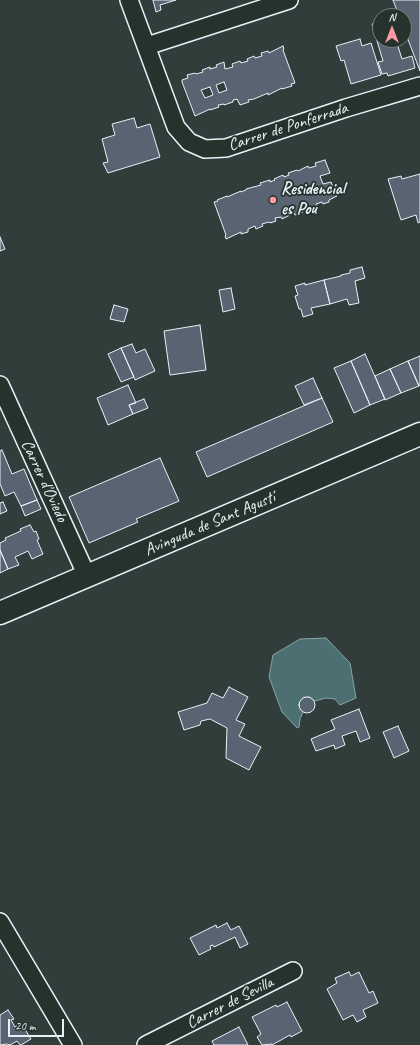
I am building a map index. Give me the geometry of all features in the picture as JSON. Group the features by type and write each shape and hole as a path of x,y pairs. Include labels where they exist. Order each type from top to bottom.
{"street":[{"name":"Carrer de Ponferrada","path":"129,0 176,127 188,142 206,149 226,148 346,108 420,86"},
{"path":"147,46 289,0"},
{"name":"Carrer d'Oviedo","path":"0,385 87,576"},
{"name":"Avinguda de Sant Agustí","path":"0,613 420,434"},
{"path":"0,922 73,1045"},
{"name":"Carrer de Sevilla","path":"146,1045 293,971"}],"water":[{"path":"326,638 350,663 356,698 340,705 335,699 326,698 315,701 310,697 303,697 299,703 300,709 303,712 299,727 297,728 282,712 269,677 273,655 300,639"}],"building":[{"path":"153,0 176,0 160,5 161,10 156,12"},
{"path":"393,0 420,0 420,71 411,48 412,8 396,8"},
{"path":"360,39 362,46 371,43 381,75 351,84 344,60 341,61 336,46"},
{"path":"283,46 283,50 295,83 291,84 292,86 282,88 268,95 268,93 248,100 249,102 240,105 237,99 233,100 233,102 218,105 219,107 210,109 195,116 182,82 182,80 188,78 187,75 203,72 202,70 210,67 210,69 217,67 216,65 224,62 225,69 233,67 232,64 240,61 241,63 248,61 247,59 254,56 255,58 262,56 261,53 268,51 269,53","holes":["224,82 227,90 219,93 216,85","210,87 213,95 205,98 201,90"]},
{"path":"379,48 399,48 402,59 412,56 415,68 388,76 387,73 382,74 378,62 383,61"},
{"path":"134,118 137,128 150,124 160,157 108,173 103,163 108,162 102,139 115,135 112,124"},
{"name":"Residencial es Pou","path":"325,160 330,173 320,176 323,184 331,182 337,196 329,200 329,202 316,204 317,206 309,209 308,207 302,210 303,212 295,215 294,213 282,219 281,217 275,218 276,221 262,224 263,226 256,229 255,226 248,229 248,232 241,234 241,232 226,239 226,235 214,202 246,189 261,185 260,183 270,180 270,182 283,175 284,177 289,175 288,173 298,171 308,166 309,168 316,166 315,163"},
{"path":"420,174 420,222 418,223 416,215 401,220 388,179 401,176 402,179"},
{"path":"0,237 5,249 0,251"},
{"path":"362,267 365,278 355,281 359,303 349,305 347,299 330,304 324,280 350,273 350,270"},
{"path":"324,280 330,304 311,308 313,314 303,317 295,296 298,295 295,286"},
{"path":"231,288 235,309 223,312 219,290"},
{"path":"114,305 128,309 124,322 110,319"},
{"path":"200,325 206,370 170,375 164,331"},
{"path":"132,344 136,353 145,349 155,371 135,380 121,348"},
{"path":"121,348 134,377 121,382 108,354"},
{"path":"365,354 385,399 370,405 351,361"},
{"path":"420,356 420,385 419,386 408,361"},
{"path":"351,361 370,405 354,413 334,368"},
{"path":"408,361 419,386 401,393 390,369"},
{"path":"390,369 401,393 385,400 375,376"},
{"path":"313,378 322,398 304,405 295,386"},
{"path":"128,385 136,403 129,405 133,414 108,425 97,398"},
{"path":"322,398 333,422 207,477 196,452"},
{"path":"144,399 148,408 133,414 129,405"},
{"path":"2,450 12,474 24,469 37,500 21,506 14,492 5,496 0,484 0,451"},
{"path":"160,458 179,501 136,519 138,522 89,543 69,497"},
{"path":"37,500 41,509 25,516 21,506"},
{"path":"3,502 7,511 0,514 0,503"},
{"path":"30,525 34,532 36,531 39,539 37,540 43,554 32,559 28,551 15,557 19,565 8,569 0,550 0,543 6,540 5,538 21,531 20,529"},
{"path":"0,550 8,569 0,573"},
{"path":"229,687 248,697 236,720 245,724 239,736 261,747 249,770 226,758 227,728 210,719 201,721 200,725 184,730 178,712 207,703 212,693 223,698"},
{"path":"304,697 310,697 315,702 313,711 310,713 304,713 299,708 299,702"},
{"path":"359,709 370,738 360,742 356,731 342,736 345,745 335,749 334,745 316,751 311,739 335,729 331,720"},
{"path":"398,726 409,751 394,758 383,732"},
{"path":"227,923 231,930 239,926 248,944 240,948 235,937 214,947 213,945 210,946 211,949 199,955 190,938 216,925 217,928"},
{"path":"349,972 351,976 359,972 369,993 373,991 378,1003 363,1010 366,1017 357,1022 353,1015 343,1020 327,989 337,983 335,978"},
{"path":"287,1002 302,1031 291,1037 290,1035 272,1045 262,1045 257,1037 261,1034 252,1017 276,1005 277,1007"},
{"path":"8,1010 14,1019 11,1020 15,1027 21,1023 31,1039 21,1045 17,1041 10,1045 0,1045 0,1015"},
{"path":"239,1027 248,1045 214,1045 212,1041"}],"place":[{"name":"Residencial es Pou","path":"273,200"}]}
